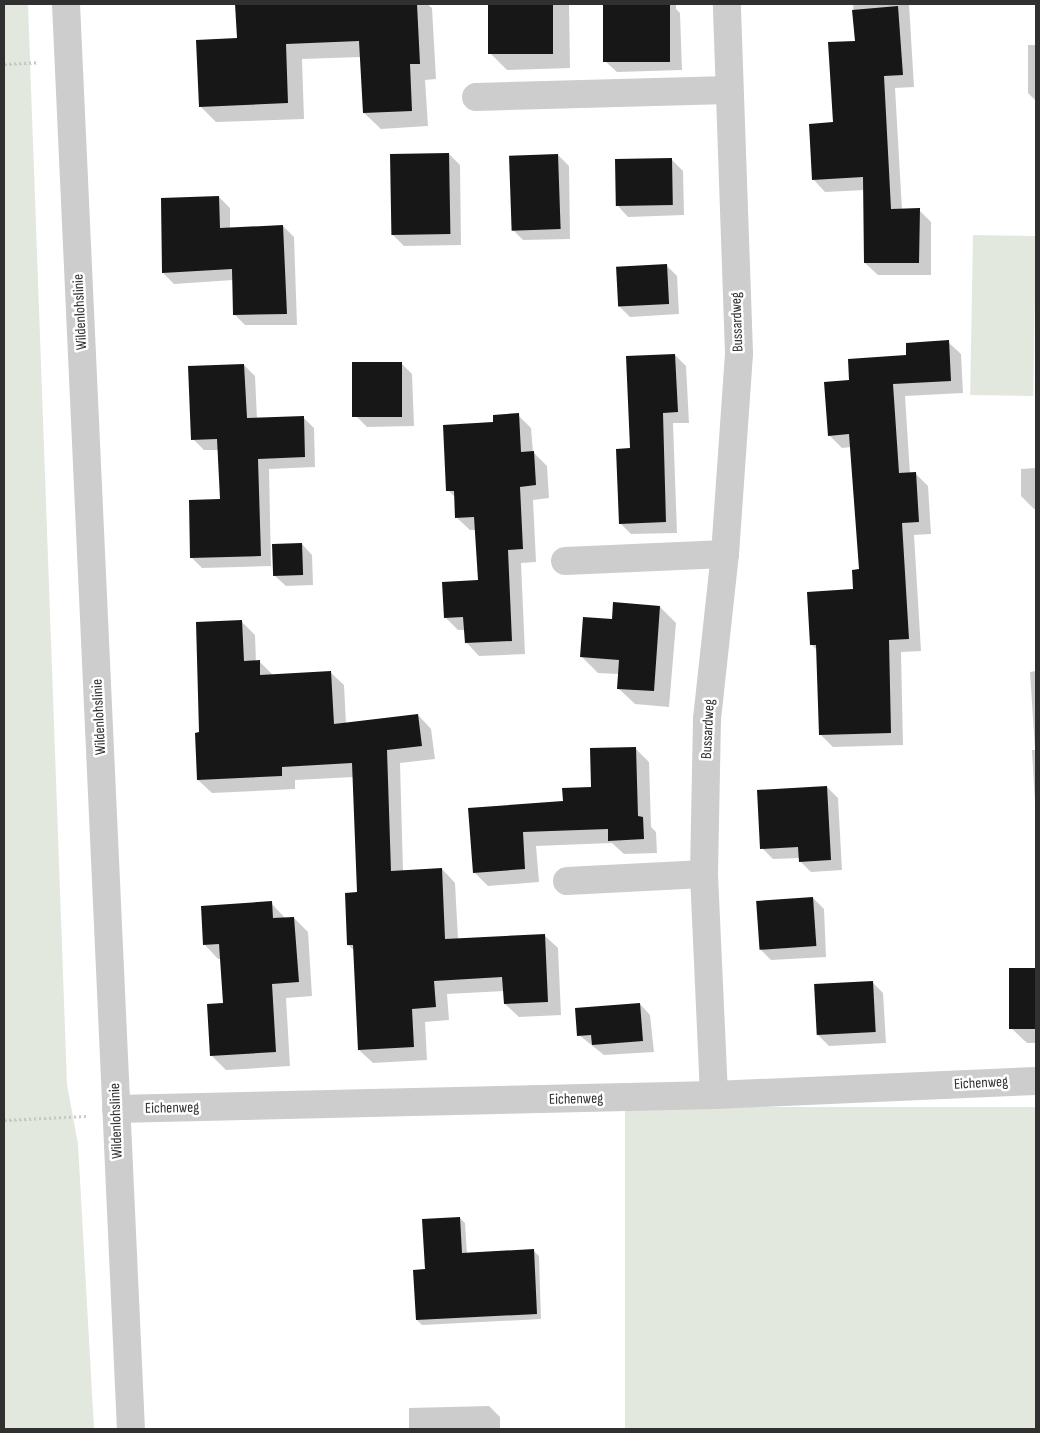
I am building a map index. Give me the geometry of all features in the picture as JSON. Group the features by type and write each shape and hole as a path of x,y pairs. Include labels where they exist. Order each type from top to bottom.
{"street":[{"name":"Wildenlohslinie","path":"66,4 131,1429"},
{"name":"Bussardweg","path":"714,1095 704,874 708,719 725,554 739,353 727,4"},
{"path":"476,97 729,90"},
{"path":"565,561 725,554"},
{"path":"566,881 704,874"},
{"name":"Eichenweg","path":"116,1112 714,1095 1036,1081"}],"path":[{"path":"4,1120 116,1112"}],"shaded area":[{"path":"4,4 28,4 67,1085 78,1144 94,1429 4,1429"},
{"path":"973,235 1036,236 1033,396 970,395"},
{"path":"625,1107 1036,1107 1036,1429 625,1429"}],"building":[{"path":"235,4 417,4 420,64 410,64 412,111 363,113 359,41 286,44 288,103 199,107 196,40 237,38"},
{"path":"488,4 553,4 553,54 488,54"},
{"path":"603,4 670,4 670,62 603,62"},
{"path":"898,6 903,75 884,76 891,209 920,208 919,263 864,263 863,177 812,180 809,124 833,122 828,42 855,41 852,10"},
{"path":"449,153 450,234 391,235 390,154"},
{"path":"558,154 561,229 512,231 509,156"},
{"path":"672,158 673,205 616,206 615,159"},
{"path":"219,196 220,228 283,225 287,314 233,315 232,269 162,273 161,198"},
{"path":"667,264 669,304 618,307 616,267"},
{"path":"949,340 951,381 893,384 899,473 916,472 919,522 902,523 909,639 889,640 891,733 819,735 816,645 810,645 807,592 853,589 852,570 859,569 849,434 828,436 824,382 849,380 848,359 906,355 906,343"},
{"path":"675,354 678,412 663,413 666,522 619,524 616,449 630,448 626,356"},
{"path":"352,362 402,362 402,417 352,417"},
{"path":"244,364 247,418 304,416 305,457 258,459 261,556 190,558 189,500 220,499 217,439 191,440 188,366"},
{"path":"519,413 521,452 534,451 536,485 520,487 523,549 508,550 512,641 465,643 463,617 444,618 442,582 478,580 474,517 455,518 454,491 446,491 443,425 493,422 493,415"},
{"path":"302,543 303,575 273,576 272,544"},
{"path":"613,602 660,606 654,691 617,689 619,660 580,657 583,617 612,619"},
{"path":"242,620 244,661 260,660 260,675 331,671 334,724 418,714 422,746 387,750 391,871 442,868 445,939 545,934 548,1002 504,1004 502,977 434,981 436,1007 412,1009 414,1047 358,1050 353,945 347,945 345,893 357,892 352,763 282,767 282,776 197,780 195,733 199,732 196,622"},
{"path":"636,747 638,816 643,817 644,839 608,841 608,829 523,832 525,869 473,873 468,808 563,801 562,788 591,787 590,748"},
{"path":"827,786 831,860 799,862 798,847 760,849 757,790"},
{"path":"813,897 816,946 760,950 756,901"},
{"path":"272,901 273,918 294,917 299,982 272,984 276,1052 210,1056 207,1004 223,1003 219,944 203,945 201,906"},
{"path":"1009,968 1036,968 1036,1029 1009,1029"},
{"path":"873,981 876,1032 817,1035 814,984"},
{"path":"640,1003 643,1041 592,1045 591,1035 577,1036 575,1008"},
{"path":"460,1217 462,1253 534,1249 537,1314 416,1320 413,1270 425,1269 422,1219"}]}
